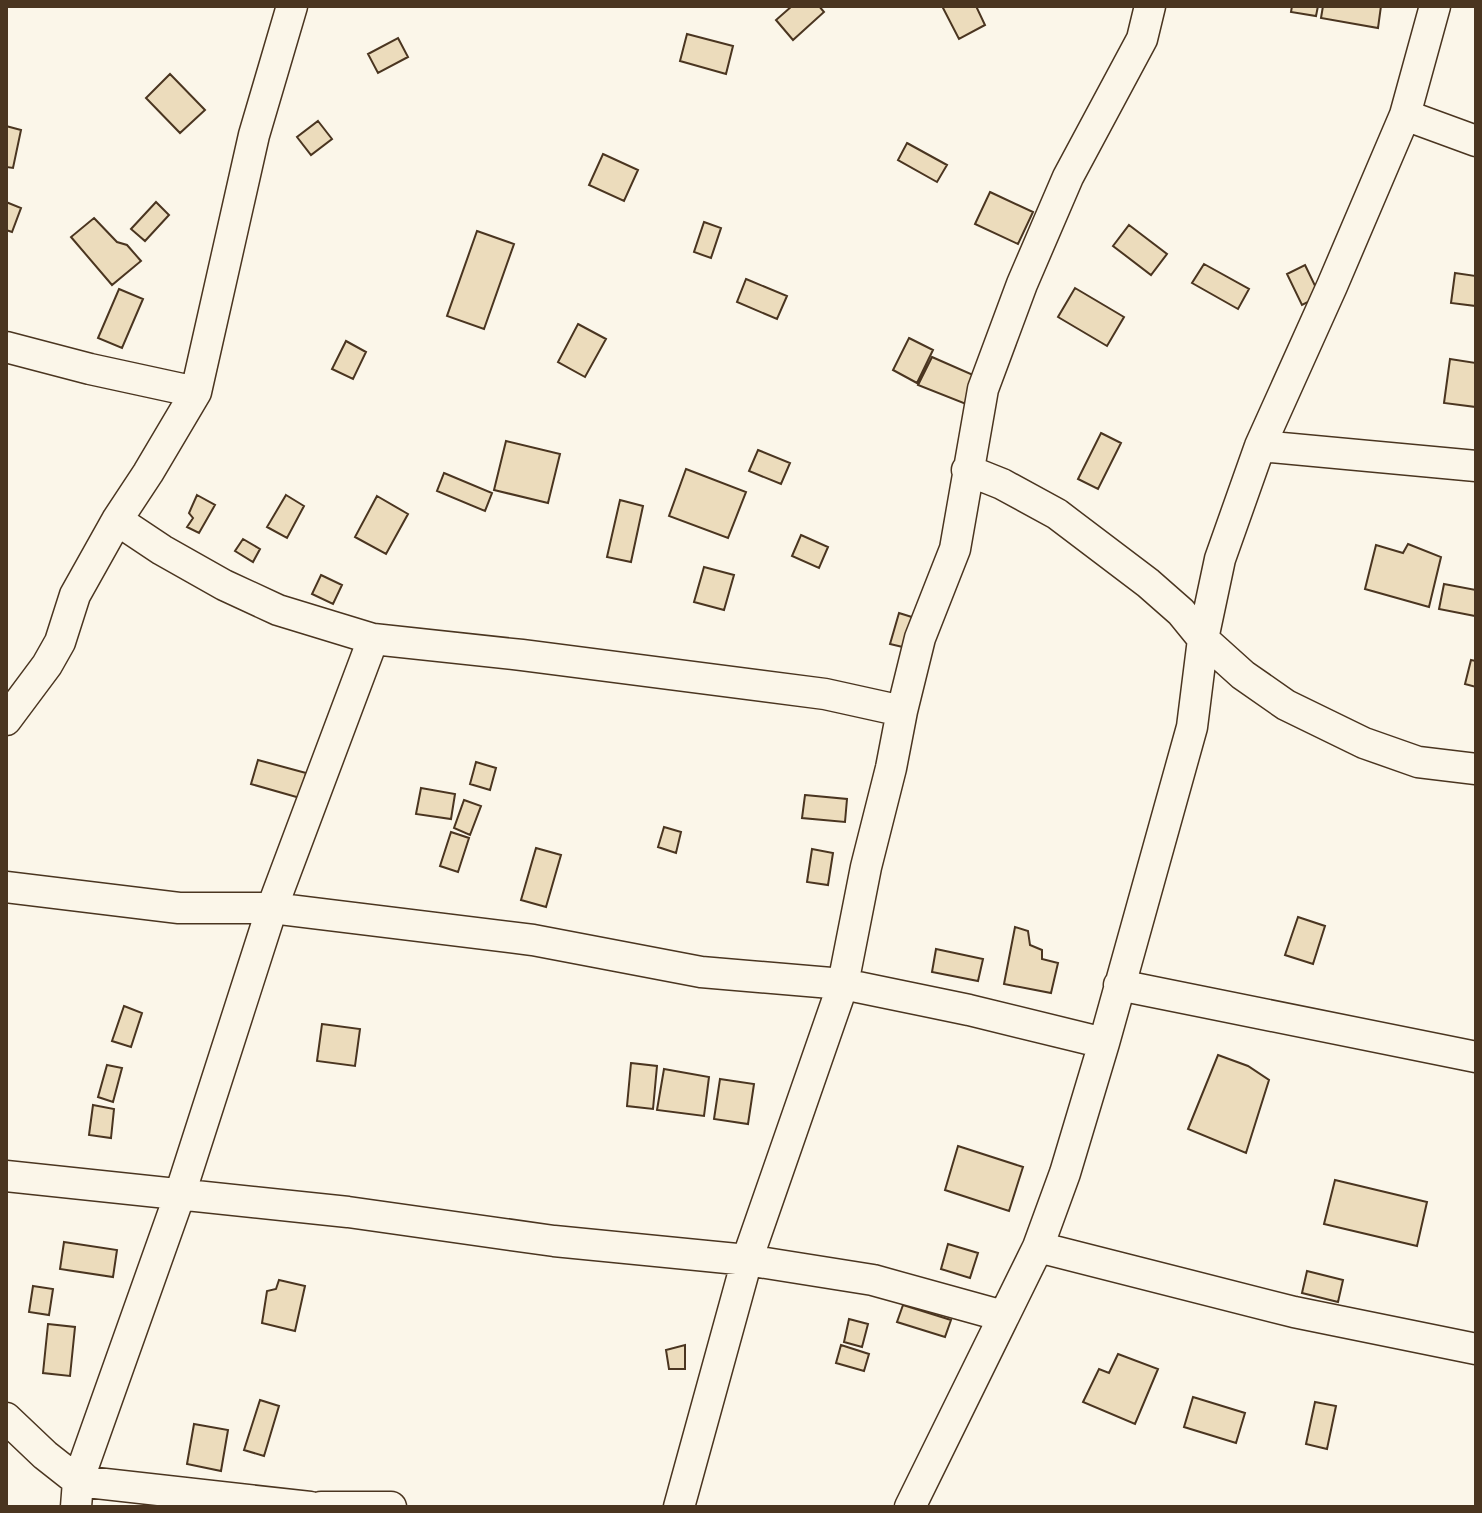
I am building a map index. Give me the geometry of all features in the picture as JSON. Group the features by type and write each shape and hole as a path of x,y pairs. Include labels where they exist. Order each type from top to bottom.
{"street":[{"path":"6,720 54,654 75,595 196,392 254,135 292,6"},
{"path":"679,1507 747,1260 843,984 866,867 920,638 955,549 983,389 1022,284 1068,177 1142,39 1150,6"},
{"path":"910,1507 1038,1247 1065,1173 1192,727 1203,639 1220,559 1260,446 1405,115 1435,6"},
{"path":"1405,115 1476,141"},
{"path":"6,347 196,392"},
{"path":"1260,446 1476,466"},
{"path":"967,470 1002,484 1057,514 1148,583 1243,675 1286,705 1364,743 1418,762 1476,769"},
{"path":"117,520 224,585 278,610 373,639 825,694 902,711"},
{"path":"77,1494 180,1194 272,908 373,639"},
{"path":"6,887 179,908 272,908 533,940 701,972 843,984 969,1010 1104,1043"},
{"path":"1119,985 1476,1057"},
{"path":"6,1176 348,1212 554,1241 747,1260 873,1280 1003,1316"},
{"path":"1038,1247 1294,1312 1476,1349"},
{"path":"6,1418 45,1455 77,1494 310,1507"},
{"path":"321,1507 391,1507"}],"building":[{"path":"792,6 819,6 824,12 793,40 776,20"},
{"path":"942,6 976,6 985,25 959,39"},
{"path":"1292,6 1318,6 1316,16 1291,12"},
{"path":"1323,6 1381,6 1378,28 1321,18"},
{"path":"687,34 733,46 726,74 680,61"},
{"path":"398,38 408,57 378,73 368,54"},
{"path":"170,74 205,110 180,133 146,98"},
{"path":"318,121 332,139 311,155 297,137"},
{"path":"6,126 21,130 13,168 6,167"},
{"path":"907,143 947,165 937,182 898,160"},
{"path":"603,154 638,170 624,201 589,185"},
{"path":"990,192 1033,212 1018,244 975,224"},
{"path":"6,202 21,208 12,232 6,230"},
{"path":"156,202 169,215 145,241 131,229"},
{"path":"94,218 141,261 112,285 71,237"},
{"path":"704,222 721,228 711,258 694,252"},
{"path":"1129,225 1167,254 1151,275 1113,246"},
{"path":"477,231 514,244 484,329 447,316"},
{"path":"1204,264 1249,289 1238,309 1192,283"},
{"path":"1305,265 1320,296 1302,305 1287,274"},
{"path":"1455,273 1476,276 1476,306 1451,303"},
{"path":"746,279 787,296 777,319 737,302"},
{"path":"1075,288 1124,317 1107,346 1058,317"},
{"path":"119,289 143,299 122,348 98,338"},
{"path":"578,324 606,339 585,377 558,362"},
{"path":"909,338 933,350 917,383 893,370"},
{"path":"346,341 366,352 353,379 332,369"},
{"path":"932,357 980,378 971,406 918,385"},
{"path":"1450,359 1476,363 1476,407 1444,403"},
{"path":"1101,433 1121,443 1098,489 1078,479"},
{"path":"506,441 560,454 548,503 494,490"},
{"path":"758,450 790,463 781,484 749,471"},
{"path":"686,469 746,492 728,538 669,516"},
{"path":"444,473 492,493 485,511 437,491"},
{"path":"197,495 215,505 199,533 187,527 193,518 189,513"},
{"path":"286,495 304,506 287,538 267,527"},
{"path":"377,496 408,514 386,554 355,537"},
{"path":"620,500 643,506 631,562 607,557"},
{"path":"801,535 828,547 819,568 792,556"},
{"path":"243,539 260,549 253,562 235,551"},
{"path":"1408,544 1441,557 1429,607 1365,589 1376,545 1403,553"},
{"path":"704,567 734,575 724,610 694,602"},
{"path":"321,575 342,585 333,604 312,594"},
{"path":"1444,584 1476,590 1475,616 1439,609"},
{"path":"899,613 915,618 907,648 890,644"},
{"path":"1471,660 1476,661 1476,687 1465,684"},
{"path":"258,760 306,773 300,798 251,784"},
{"path":"476,762 496,768 490,790 470,784"},
{"path":"421,788 455,794 451,819 416,814"},
{"path":"805,795 847,799 845,822 802,818"},
{"path":"464,800 481,806 470,835 454,828"},
{"path":"664,827 681,832 676,853 658,847"},
{"path":"451,832 469,838 458,872 440,866"},
{"path":"536,848 561,855 546,907 521,900"},
{"path":"812,849 833,853 828,885 807,882"},
{"path":"1298,917 1325,926 1313,964 1285,955"},
{"path":"1015,927 1028,931 1030,945 1042,950 1042,959 1058,963 1051,993 1004,984"},
{"path":"936,949 983,959 978,981 932,972"},
{"path":"124,1006 142,1013 131,1047 112,1041"},
{"path":"322,1024 360,1029 355,1066 317,1061"},
{"path":"1218,1055 1248,1066 1269,1080 1246,1153 1188,1129"},
{"path":"631,1063 657,1066 653,1109 627,1106"},
{"path":"107,1065 122,1068 113,1102 98,1097"},
{"path":"664,1069 709,1077 704,1116 657,1110"},
{"path":"720,1079 754,1084 748,1124 714,1119"},
{"path":"93,1105 114,1109 111,1138 89,1135"},
{"path":"958,1146 1023,1167 1009,1211 945,1190"},
{"path":"1335,1180 1427,1202 1417,1246 1324,1224"},
{"path":"64,1242 117,1250 113,1277 60,1269"},
{"path":"948,1244 978,1253 970,1278 941,1269"},
{"path":"1307,1271 1343,1280 1338,1302 1302,1293"},
{"path":"279,1280 305,1286 295,1331 262,1323 267,1291 276,1289"},
{"path":"33,1286 53,1289 49,1315 29,1312"},
{"path":"903,1305 951,1320 945,1337 897,1322"},
{"path":"849,1319 868,1324 862,1347 844,1342"},
{"path":"48,1324 75,1327 70,1376 43,1373"},
{"path":"685,1345 685,1369 669,1369 666,1350"},
{"path":"841,1345 869,1354 864,1371 836,1363"},
{"path":"1118,1354 1158,1369 1135,1424 1083,1402 1099,1369 1109,1373"},
{"path":"1193,1397 1245,1413 1236,1443 1184,1427"},
{"path":"260,1400 279,1406 264,1456 244,1450"},
{"path":"1315,1402 1336,1406 1327,1449 1306,1444"},
{"path":"194,1424 228,1430 221,1471 187,1464"}]}
